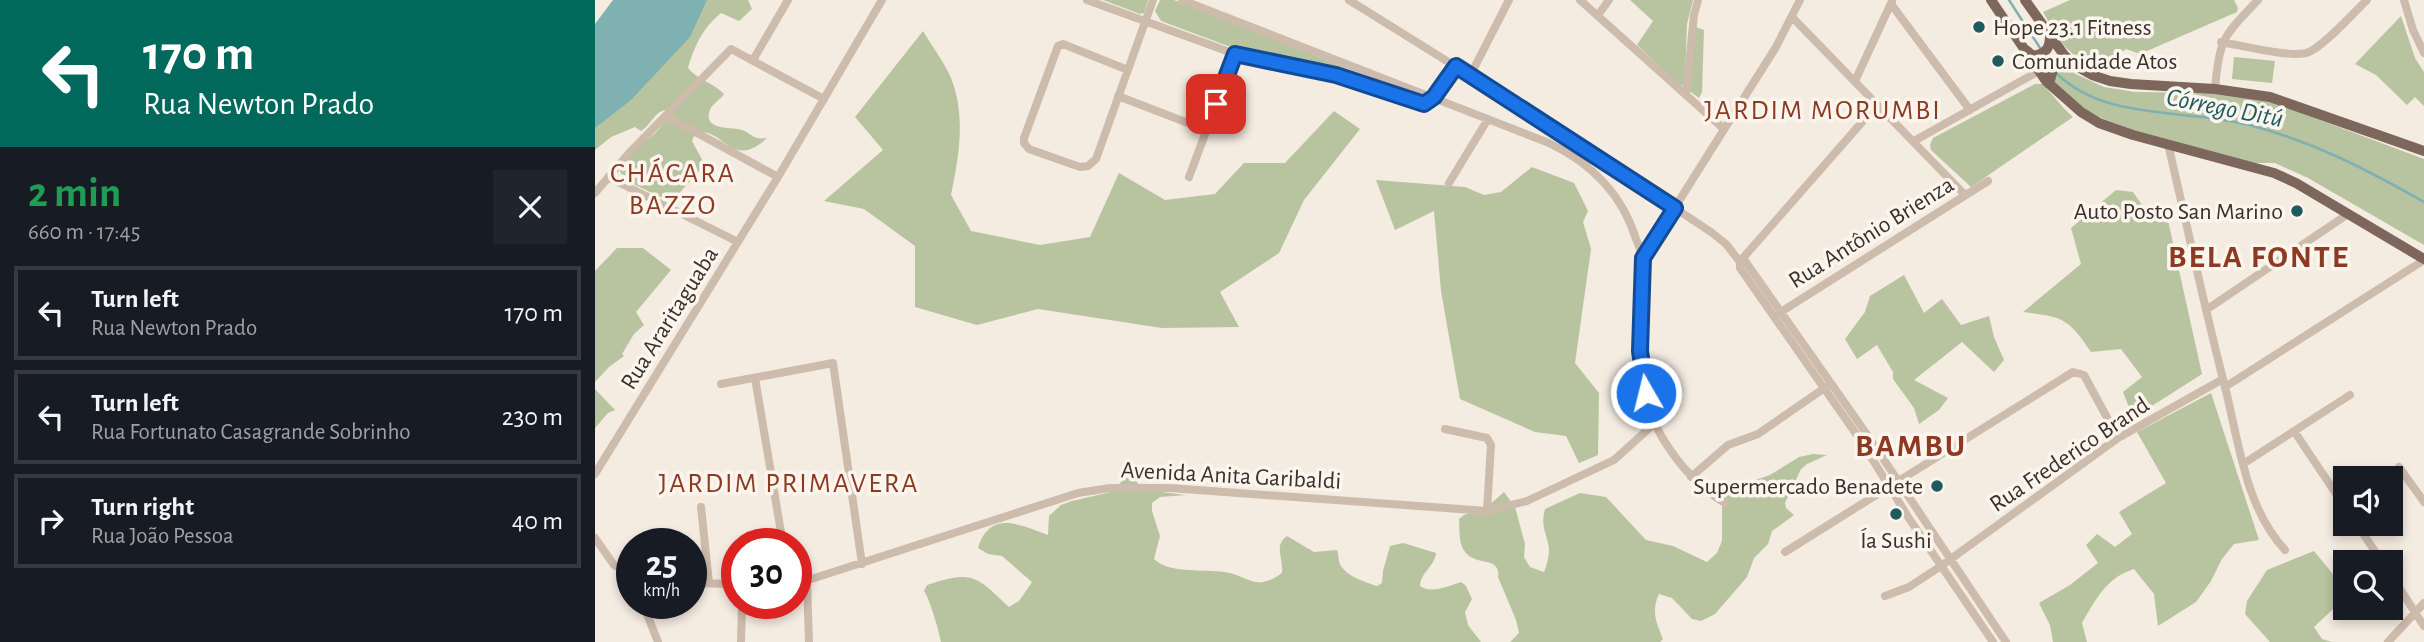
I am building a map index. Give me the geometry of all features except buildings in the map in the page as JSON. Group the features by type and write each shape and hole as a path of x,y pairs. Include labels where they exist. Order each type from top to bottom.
{"main road":[{"path":"1991,0 2049,84 2069,103 2099,123 2274,173 2424,259"},
{"path":"2025,0 2064,55 2076,66 2105,79 2131,84 2252,93 2291,103 2424,151"},
{"path":"2023,47 2031,55 2041,55 2050,46 2050,36"},
{"path":"2049,84 2055,62 2063,61 2087,77 2100,81 2105,79"}],"street":[{"path":"753,60 788,0"},
{"name":"Rua Araritaguaba","path":"595,474 778,177 882,0"},
{"path":"1087,0 1235,54 1336,75 1424,104 1434,97 1456,66"},
{"path":"1128,70 1063,44 1058,46 1024,143 1029,149 1080,167 1088,166 1095,159 1128,70 1153,0"},
{"path":"1182,0 1535,137 1564,150 1600,177 1628,217 1643,258 1640,351 1646,393 1654,423 1692,477 1710,495 1725,503"},
{"path":"1349,0 1543,121 1726,244 1898,481 2006,642"},
{"path":"1471,76 1509,0"},
{"path":"1580,0 1724,129"},
{"path":"1598,15 1609,0"},
{"path":"1686,95 1698,0"},
{"path":"1643,258 1776,47 1800,0"},
{"path":"2244,0 2251,7"},
{"path":"2215,89 2221,42 2258,0"},
{"path":"2221,42 2294,54 2308,53 2367,0"},
{"path":"2404,0 2423,49"},
{"path":"1855,81 1892,2 1969,110"},
{"path":"1792,17 1965,195"},
{"path":"595,193 731,48 824,99"},
{"path":"1189,177 1235,54"},
{"path":"1914,141 2055,62"},
{"path":"1118,96 1206,130"},
{"path":"1741,263 1877,105"},
{"path":"666,116 778,177"},
{"path":"1449,183 1487,119"},
{"path":"1535,137 1543,121"},
{"path":"2168,144 2243,464 2262,516 2275,540 2285,550"},
{"path":"1587,166 1618,170"},
{"path":"608,177 738,242"},
{"name":"Rua Antônio Brienza","path":"1778,314 1988,181"},
{"path":"2206,310 2348,214"},
{"name":"Rua Frederico Brand","path":"1885,596 1909,587 1941,566 2118,438 2224,383 2424,259"},
{"path":"721,384 833,363 862,564"},
{"path":"1784,552 2073,372 2084,375 2118,438"},
{"path":"755,378 780,528"},
{"path":"1692,477 1727,445 1758,433 1827,386"},
{"path":"2243,464 2350,395"},
{"name":"Avenida Anita Garibaldi","path":"812,580 1078,493 1110,488 1170,488 1487,511 1527,501 1615,460 1654,423"},
{"path":"1445,429 1487,438 1492,445 1487,511"},
{"path":"2294,431 2333,489"},
{"path":"1865,439 1889,486 1993,642"},
{"path":"2403,473 2424,502"},
{"path":"701,507 709,583 721,583"},
{"path":"595,538 616,566"},
{"path":"2403,594 2424,626"},
{"path":"2388,642 2424,603"},
{"path":"649,619 659,642"},
{"path":"741,642 742,619"},
{"path":"808,619 809,642"}],"green space":[{"path":"681,0 748,0 752,9 739,21 721,13 709,25 688,68 724,94 711,108 710,122 719,127 742,130 755,137 767,138 755,147 744,150 736,149 705,132 695,133 692,141 705,165 671,202 629,182 620,172 629,155 659,128 666,110 659,113 641,131 635,127 611,137 595,150 595,104"},
{"path":"1103,0 1148,0 1144,13 1140,14"},
{"path":"1160,0 1174,0 1424,99 1337,72 1236,49 1161,21 1155,11"},
{"path":"1630,0 1693,0 1687,24 1685,78 1681,86 1637,45 1653,21"},
{"path":"2070,0 2234,0 2238,8 2237,12 2140,54 2126,49 2103,66 2082,60 2066,48 2043,12"},
{"path":"2401,16 2415,58 2424,72 2424,106 2415,97 2407,105 2376,75 2355,64"},
{"path":"1696,27 1704,30 1702,92 1699,98 1688,90"},
{"path":"923,31 948,72 956,92 960,136 951,195 971,231 1040,245 1090,237 1119,173 1165,200 1215,194 1244,163 1285,163 1334,111 1360,129 1304,200 1279,253 1220,292 1239,327 1162,328 1038,309 977,325 915,307 915,246 864,209 824,201 883,150 855,117"},
{"path":"2234,57 2275,61 2272,83 2232,79"},
{"path":"2065,69 2104,87 2135,92 2214,93 2269,101 2424,159 2424,245 2308,178 2275,163 2251,163 2139,132 2087,112 2055,84 2057,74"},
{"path":"2035,84 2042,84 2073,117 1971,187 1931,150 1933,138"},
{"path":"1532,167 1574,183 1588,211 1583,222 1591,249 1575,363 1599,393 1598,455 1579,463 1566,436 1535,432 1460,399 1441,291 1434,211 1395,230 1376,180 1465,187 1484,195 1501,192"},
{"path":"2116,190 2133,192 2151,218 2167,216 2202,374 2133,418 2123,392 2142,377 2121,349 2091,352 2070,325 2047,315 2023,312 2081,264 2071,228"},
{"path":"617,248 643,248 671,270 636,312 644,325 634,334 622,354 624,356 595,382 595,271"},
{"path":"1904,275 1924,313 1942,299 1961,325 1989,316 2004,360 1994,372 1962,342 1914,380 1948,398 1939,410 1919,424 1914,408 1893,379 1893,372 1877,345 1857,359 1845,339 1865,312 1870,296"},
{"path":"595,389 615,410 608,413 595,428"},
{"path":"2211,393 2259,540 2234,544 2196,602 2158,626 2154,594 2134,569 2109,584 2092,606 2082,623 2087,642 2053,642 2050,625 2039,603 2070,585 2098,563 2086,545 2097,534 2115,547 2132,534 2119,512 2166,483 2137,432"},
{"path":"1827,455 1801,469 1785,503 1786,508 1794,515 1772,531 1768,544 1754,558 1747,577 1715,614 1701,621 1692,619 1672,598 1659,594 1655,611 1663,639 1660,642 1510,642 1519,633 1496,566 1470,557 1463,550 1459,519 1486,508 1504,492 1515,507 1525,544 1524,557 1530,567 1544,572 1549,549 1544,526 1545,509 1580,493 1606,497 1646,540 1673,546 1707,562 1717,553 1722,541 1722,501 1732,488 1770,475 1799,457"},
{"path":"1125,478 1136,479 1139,487 1144,490 1186,495 1160,497 1152,503 1160,536 1154,559 1161,564 1178,569 1228,573 1263,582 1282,573 1280,548 1287,536 1314,552 1337,550 1344,570 1357,579 1377,586 1382,583 1390,546 1403,543 1436,553 1422,577 1420,586 1435,589 1461,582 1466,586 1472,599 1465,612 1468,625 1481,642 941,642 924,591 927,585 955,577 973,579 1009,607 1019,601 1032,582 1002,556 988,554 978,548 990,528 998,524 1017,524 1048,535 1049,516 1061,505 1111,492"},
{"path":"2314,551 2333,574 2333,609 2314,627 2322,639 2332,642 2270,642 2245,614 2247,601 2267,570"}],"water":[{"path":"613,0 707,0 690,37 631,100 595,128 595,24"}],"waterway":[{"name":"Córrego Ditú","path":"2009,0 2042,51"},
{"name":"Córrego Ditú","path":"2056,73 2076,89 2122,107 2225,120 2296,140 2360,168 2424,202"}],"place":[{"name":"Hope 23.1 Fitness","path":"1979,27"},
{"name":"Comunidade Atos","path":"1998,61"},
{"name":"Auto Posto San Marino","path":"2297,211"},
{"name":"Supermercado Benadete","path":"1937,486"},
{"name":"Ía Sushi","path":"1896,514"}],"district":[{"name":"JARDIM MORUMBI","path":"1823,109"},
{"name":"CHÁCARA BAZZO","path":"673,188"},
{"name":"BELA FONTE","path":"2259,256"},
{"name":"BAMBU","path":"1911,445"},
{"name":"JARDIM PRIMAVERA","path":"789,482"}],"route":[{"path":"1216,104 1235,54 1336,75 1424,104 1434,97 1456,66 1675,208 1643,258 1640,351 1646,393"}]}
